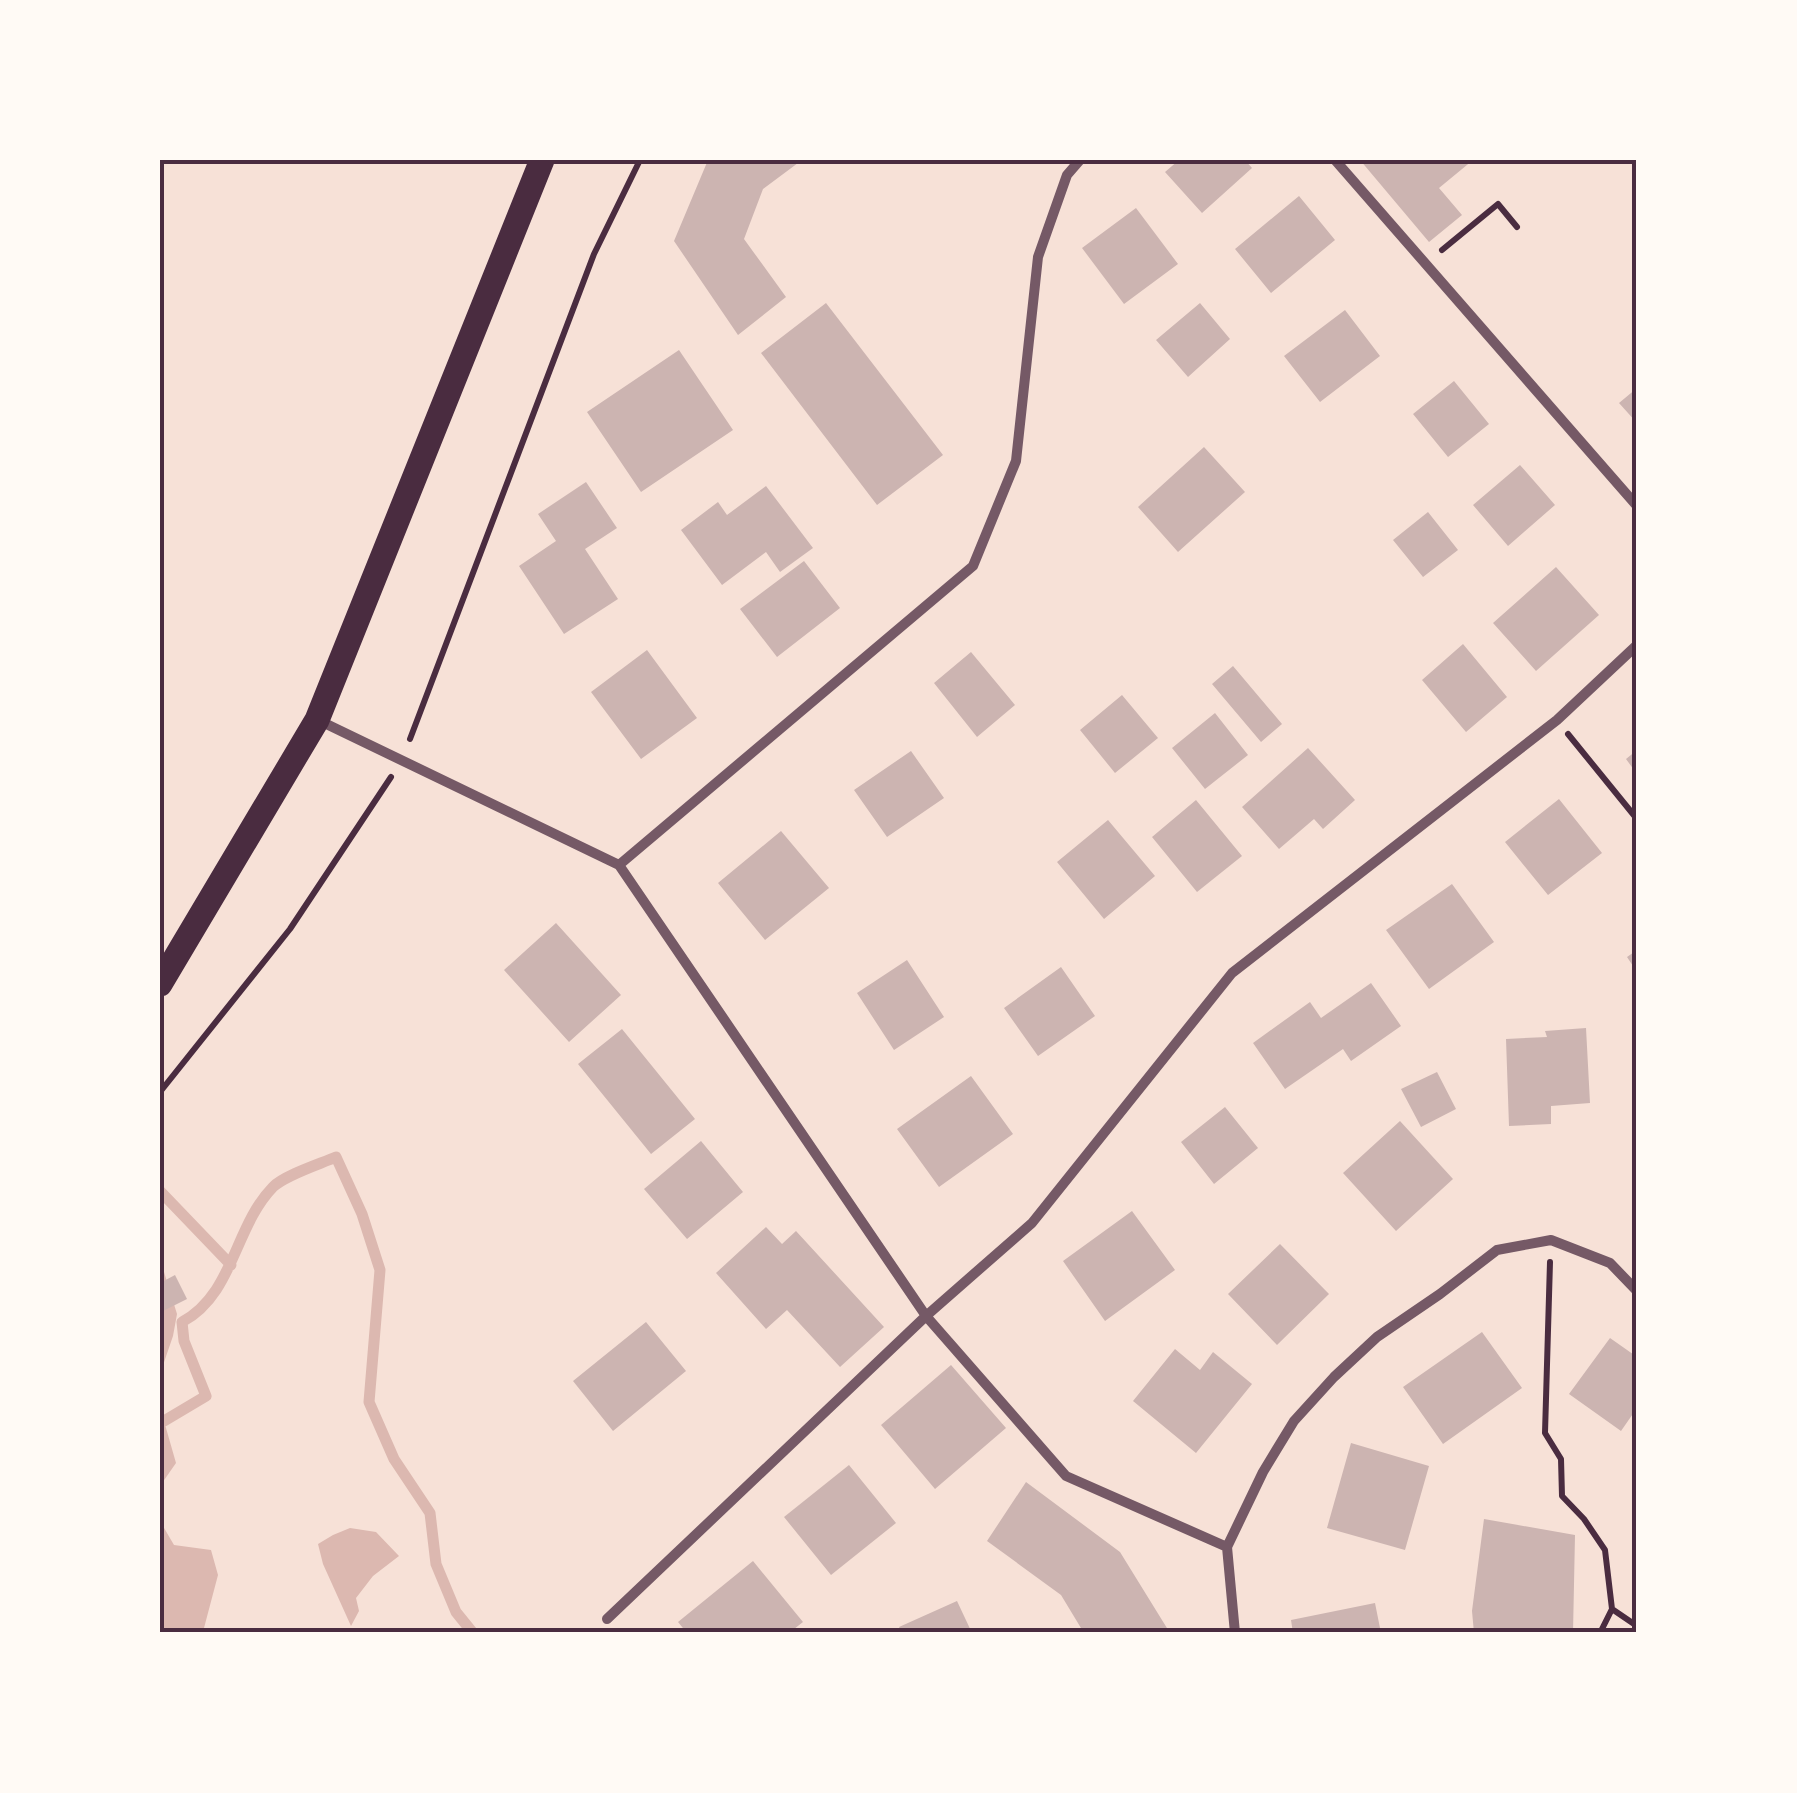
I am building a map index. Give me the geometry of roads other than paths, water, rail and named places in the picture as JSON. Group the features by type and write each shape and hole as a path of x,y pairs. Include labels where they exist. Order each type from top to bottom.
{"main road":[{"path":"160,984 317,720 542,160"}],"street":[{"path":"619,865 974,566 1016,462 1038,257 1067,176 1080,160"},
{"path":"1335,160 1637,506"},
{"path":"607,1619 926,1316 1032,1223 1232,973 1557,720 1637,645"},
{"path":"317,720 619,865 926,1316 1066,1476 1227,1548"},
{"path":"1235,1633 1227,1548 1263,1472 1294,1421 1377,1337 1497,1250 1551,1240 1610,1263 1637,1291"}],"waterway":[{"path":"164,1421 206,1396 184,1341 182,1322 213,1295 250,1221 273,1187 336,1157 362,1214 380,1270 369,1402 394,1459 430,1513 436,1564 456,1612 473,1633"},
{"path":"160,1191 231,1265"}]}
